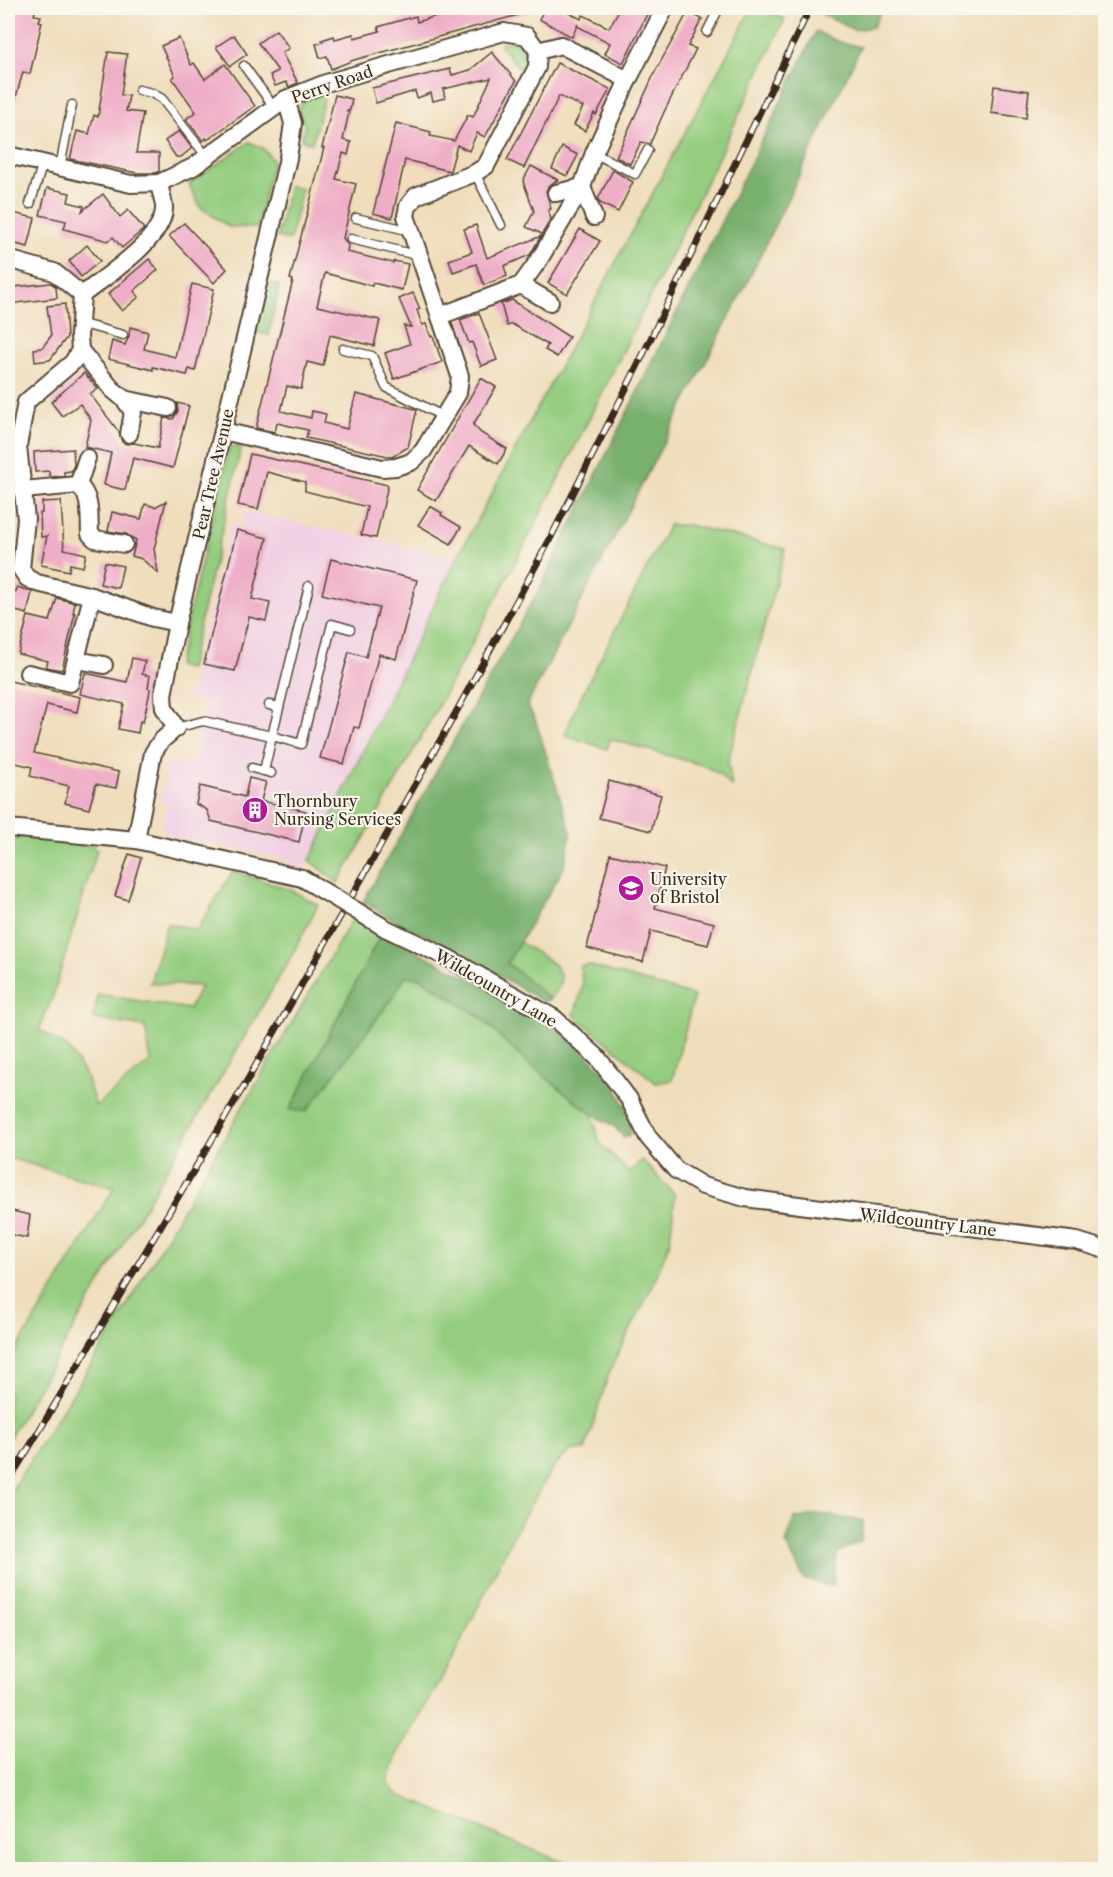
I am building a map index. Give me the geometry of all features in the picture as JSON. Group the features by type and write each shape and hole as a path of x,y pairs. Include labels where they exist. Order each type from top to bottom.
{"street":[{"path":"440,316 521,285 539,261 582,187 594,153 627,80 665,8"},
{"name":"Perry Road","path":"8,155 131,184 159,183 193,167 280,103 326,83 504,32 527,36 538,51"},
{"path":"223,431 382,468 396,467 411,462 423,451 444,418 458,393 460,376 406,216 408,206 416,196 475,173 486,166 537,68 538,51 561,45 627,80"},
{"name":"Pear Tree Avenue","path":"176,728 164,708 163,695 177,623 288,158 293,123 280,103"},
{"path":"159,183 165,207 162,221 143,245 82,295 79,323 80,350 73,362 26,402 18,446 26,519 21,569 27,578 36,583 92,596 153,618 177,623"},
{"path":"556,193 582,187"},
{"path":"582,187 594,217"},
{"path":"8,259 54,272 82,295"},
{"path":"521,285 550,302"},
{"path":"80,350 133,412 129,434"},
{"path":"124,399 168,408"},
{"path":"78,485 87,458"},
{"path":"23,490 78,485 84,490 88,502 90,534 95,539 124,544"},
{"path":"28,673 70,683 92,596"},
{"path":"77,660 104,666"},
{"path":"136,840 153,753 161,741 176,728"},
{"name":"Wildcountry Lane","path":"8,828 136,840 302,878 385,928 448,958 554,1018 597,1057 629,1099 648,1137 676,1170 703,1186 745,1198 1077,1241 1106,1250"}],"lane":[{"path":"707,32 717,10 712,8"},
{"path":"244,66 280,103"},
{"path":"139,90 152,93 162,99 207,157"},
{"path":"60,167 72,105"},
{"path":"594,153 635,174 648,150"},
{"path":"30,204 43,163"},
{"path":"475,173 501,225"},
{"path":"356,218 411,231"},
{"path":"351,239 420,256"},
{"path":"79,323 123,335"},
{"path":"343,349 372,356 386,387 444,418"},
{"path":"252,768 267,772 274,706 309,586"},
{"path":"176,728 203,721 301,744 332,624 350,629"}],"shaded area":[{"path":"245,511 457,558 305,870 282,858 170,836 163,831 162,827 167,804 160,802 166,760 193,764 208,703 188,698 231,524 242,528"}],"green space":[{"path":"752,8 764,8 785,19 625,347 515,564 399,777 338,883 310,860 457,558"},
{"path":"827,8 882,8 873,27 854,30 823,15"},
{"path":"816,31 839,42 861,47 749,279 527,705 535,719 571,832 564,868 507,963 550,999 544,1002 464,955 393,920 363,902 543,582"},
{"path":"510,41 521,46 528,53 527,74 522,72 500,45"},
{"path":"322,94 324,99 312,143 301,140 305,126 299,107 307,99"},
{"path":"249,142 263,148 273,160 257,228 229,227 200,207 189,184"},
{"path":"289,186 302,189 290,240 277,237"},
{"path":"265,282 279,285 269,335 255,332"},
{"path":"242,445 189,669 177,666 227,454 230,448"},
{"path":"669,525 689,525 785,549 728,761 732,787 719,774 705,766 610,739 607,749 565,735 578,702"},
{"path":"20,836 91,845 97,850 53,996 39,1029 69,1049 86,1077 96,1106 151,1061 145,1027 93,1019 98,994 189,1009 201,986 150,983 167,923 197,930 233,871 291,890 318,905 290,959 8,1440 8,1364 114,1188 8,1158 8,846"},
{"path":"353,918 381,934 290,1110 306,1111 391,1000 405,976 421,978 480,1017 524,1060 592,1114 600,1143 629,1173 642,1160 675,1195 670,1241 654,1283 610,1370 585,1450 572,1450 554,1466 520,1522 448,1668 397,1754 388,1782 396,1794 580,1869 8,1869 8,1496 109,1336"},
{"path":"381,934 528,1009 563,1033 591,1058 616,1088 630,1120 630,1135 623,1137 614,1126 592,1114 524,1060 480,1017 421,978 405,976 391,1000 306,1112 290,1110"},
{"path":"520,942 554,965 559,972 561,980 558,989 550,999 507,963"},
{"path":"588,965 694,996 672,1080 656,1083 574,1015 583,986 580,966"},
{"path":"819,1514 863,1521 861,1541 837,1553 833,1586 804,1579 786,1544 794,1519"}],"building":[{"path":"15,8 36,8 34,15 41,16 39,21 42,22 30,74 23,72 11,115 8,114 8,38"},
{"path":"529,8 529,12 354,60 331,69 327,56 320,58 316,44 323,42 322,40 353,34 354,38 380,31 378,27 416,16 417,22 443,14 441,9"},
{"path":"545,8 560,8 581,19 583,15 609,28 620,8 650,8 623,63 605,54 610,43 577,26 572,37 539,19"},
{"path":"688,12 702,19 688,46 696,49 650,144 641,142 630,164 616,157 655,72"},
{"path":"276,30 289,48 282,53 298,83 289,87 286,82 275,86 270,75 278,71 258,43"},
{"path":"234,35 247,54 230,66 216,47"},
{"path":"179,38 191,65 194,63 205,79 225,64 255,106 207,140 206,138 203,141 186,119 196,112 172,78 175,76 161,46"},
{"path":"108,52 127,54 121,95 129,96 126,111 143,113 136,153 159,153 159,171 156,173 137,173 70,159 77,131 89,134 94,115 98,117"},
{"path":"492,52 516,81 485,137 477,133 469,151 457,145 450,171 405,160 392,218 373,213 396,123 431,132 430,136 454,141 468,115 473,117 491,78 443,89 445,98 433,101 431,93 417,98 415,91 376,103 372,88 450,69 452,75 470,70"},
{"path":"557,63 610,89 585,131 574,125 583,107 559,96 524,168 507,160"},
{"path":"994,86 1029,91 1026,118 991,113"},
{"path":"335,95 352,99 350,110 347,111 349,112 343,140 351,142 348,155 343,153 336,179 356,184 343,238 348,245 347,252 393,263 394,261 408,264 402,290 373,283 372,286 325,273 317,306 380,320 374,346 330,335 323,366 307,362 301,389 287,386 281,411 311,418 312,411 326,414 324,423 347,429 356,394 417,410 408,447 392,457 306,438 308,430 277,423 275,432 256,428 293,280 290,279 324,148 322,148"},
{"path":"179,131 192,148 181,157 176,157 165,141"},
{"path":"562,147 578,155 567,176 552,169"},
{"path":"531,166 558,180 549,185 546,191 551,219 542,234 526,227 534,211 523,181"},
{"path":"613,170 633,182 618,212 600,203 598,199"},
{"path":"47,188 70,193 68,202 84,206 82,211 103,194 120,217 128,210 144,229 122,248 113,237 108,241 64,229 66,221 40,215"},
{"path":"8,212 35,218 28,247 8,242"},
{"path":"184,223 227,269 214,283 169,236"},
{"path":"476,225 487,258 541,236 530,255 504,266 507,276 484,285 476,264 453,272 449,260 472,252 464,229"},
{"path":"580,229 600,241 567,294 548,283"},
{"path":"87,245 100,261 81,277 69,261"},
{"path":"149,259 158,270 134,291 139,297 122,311 108,294"},
{"path":"51,283 56,287 57,298 8,304 8,297 14,287"},
{"path":"192,284 214,289 195,371 189,369 187,375 153,367 153,370 108,359 112,341 125,345 130,327 148,332 144,349 175,357"},
{"path":"413,293 420,309 417,310 422,325 426,324 431,337 433,336 442,362 394,379 385,353 410,344 404,326 411,327 399,299"},
{"path":"512,300 569,337 557,357 545,350 548,345 512,324 507,326 501,304"},
{"path":"65,304 67,337 50,360 35,362 34,349 42,348 51,336 47,306"},
{"path":"479,313 497,360 481,366 460,320"},
{"path":"84,373 98,389 90,394 119,432 122,442 127,444 134,443 158,448 164,418 173,419 178,411 177,403 189,406 173,468 133,458 125,490 104,485 111,453 85,447 91,420 80,404 62,416 51,402"},
{"path":"481,378 496,387 473,425 481,433 507,449 498,464 469,446 436,501 417,490"},
{"path":"73,449 74,465 71,471 64,472 64,476 50,477 49,471 35,472 34,452"},
{"path":"250,454 388,485 376,538 361,535 367,507 305,491 305,482 267,472 258,509 238,505"},
{"path":"61,501 64,549 86,554 83,567 70,564 69,571 41,565 47,536 41,537 42,502"},
{"path":"166,501 154,549 158,573 142,559 132,556 136,540 126,534 108,531 112,512 141,519 145,504 155,507"},
{"path":"430,506 461,527 451,544 418,525"},
{"path":"237,530 267,538 252,599 270,603 266,621 249,617 235,671 204,664"},
{"path":"331,559 417,580 396,659 379,654 359,728 354,727 344,764 320,758 349,652 366,657 379,608 322,594"},
{"path":"105,562 123,566 118,588 100,584"},
{"path":"17,587 32,592 27,614 12,610 13,605 8,603 8,590 16,592"},
{"path":"57,598 75,603 73,613 75,613 62,670 46,667 48,661 18,654 28,616 50,621"},
{"path":"132,658 145,661 142,674 150,676 149,696 138,733 118,729 124,704 80,694 85,673 127,682"},
{"path":"10,681 80,697 77,712 47,705 34,753 119,772 116,788 96,784 89,809 65,803 69,786 30,776 32,767 8,761"},
{"name":"Thornbury Nursing Services","path":"249,778 266,782 261,801 306,811 299,842 211,821 207,810 196,804 200,786 245,797"},
{"path":"609,781 661,795 651,831 599,818"},
{"path":"129,854 141,858 128,900 115,896"},
{"name":"University of Bristol","path":"610,854 665,868 655,908 714,923 708,945 651,931 643,962 587,948"},
{"path":"8,1210 30,1215 27,1238 8,1234"}],"railway":[{"path":"8,1482 248,1079 454,716 548,543 638,365 810,8"}],"place":[{"name":"Thornbury Nursing Services","path":"255,810"},
{"name":"University of Bristol","path":"631,888"}]}
